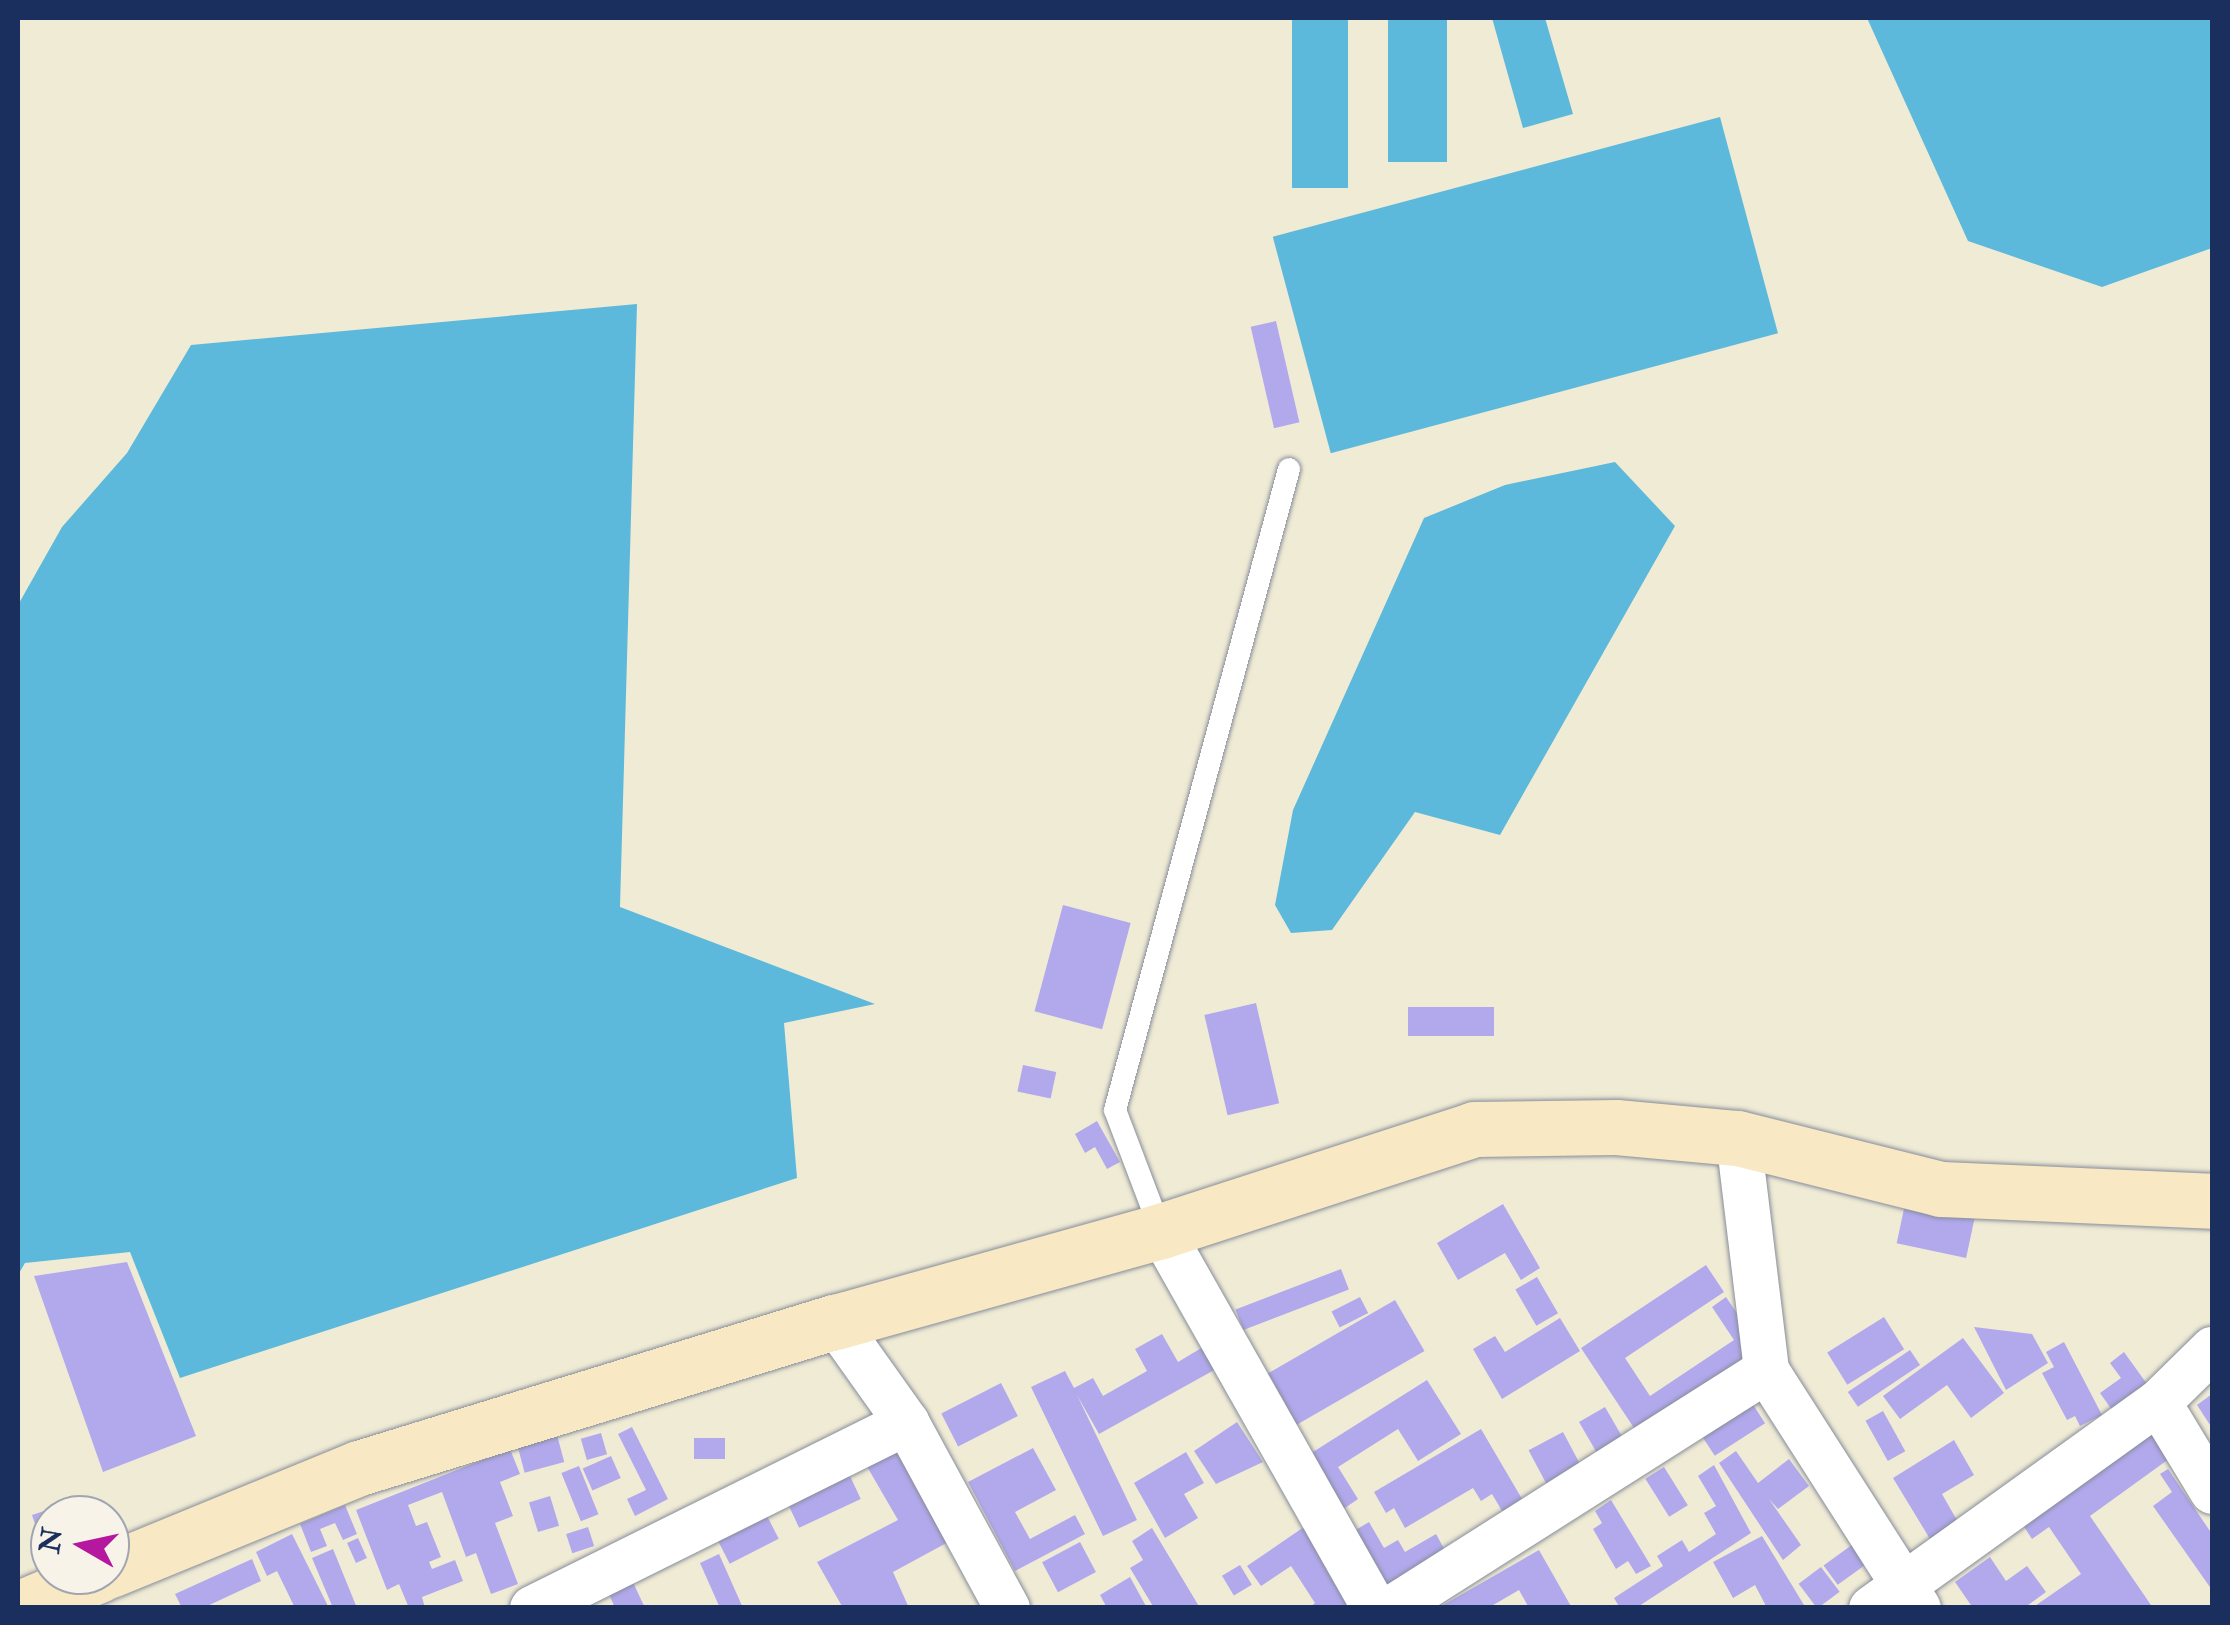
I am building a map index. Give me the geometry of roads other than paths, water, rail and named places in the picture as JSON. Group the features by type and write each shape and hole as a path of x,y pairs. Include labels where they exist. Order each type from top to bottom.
{"main road":[{"path":"130,1562 359,1468 835,1322 1161,1231 1474,1129 1616,1128 1738,1138 1941,1189 2212,1201"},
{"path":"20,1608 51,1595"}],"street":[{"path":"1738,1138 1766,1370 1897,1600 2158,1402 2212,1349"},
{"path":"1161,1231 1374,1608"},
{"path":"835,1322 906,1422 1007,1608"},
{"path":"1391,1608 1766,1370"},
{"path":"2158,1402 2212,1492"},
{"path":"532,1608 906,1422"}],"lane":[{"path":"1161,1231 1114,1110 1288,468"}],"water":[{"path":"1292,18 1348,18 1348,188 1292,188"},
{"path":"1388,18 1447,18 1447,162 1388,162"},
{"path":"1492,18 1545,18 1573,114 1523,128"},
{"path":"1867,18 2212,18 2212,248 2102,287 1968,241"},
{"path":"1720,117 1778,333 1331,453 1273,237"},
{"path":"637,304 620,907 875,1004 784,1023 797,1178 180,1378 130,1252 25,1263 18,1275 18,605 62,527 127,453 191,345"},
{"path":"1615,462 1675,526 1500,835 1415,812 1332,930 1291,933 1275,905 1293,810 1424,518 1505,485"}]}
